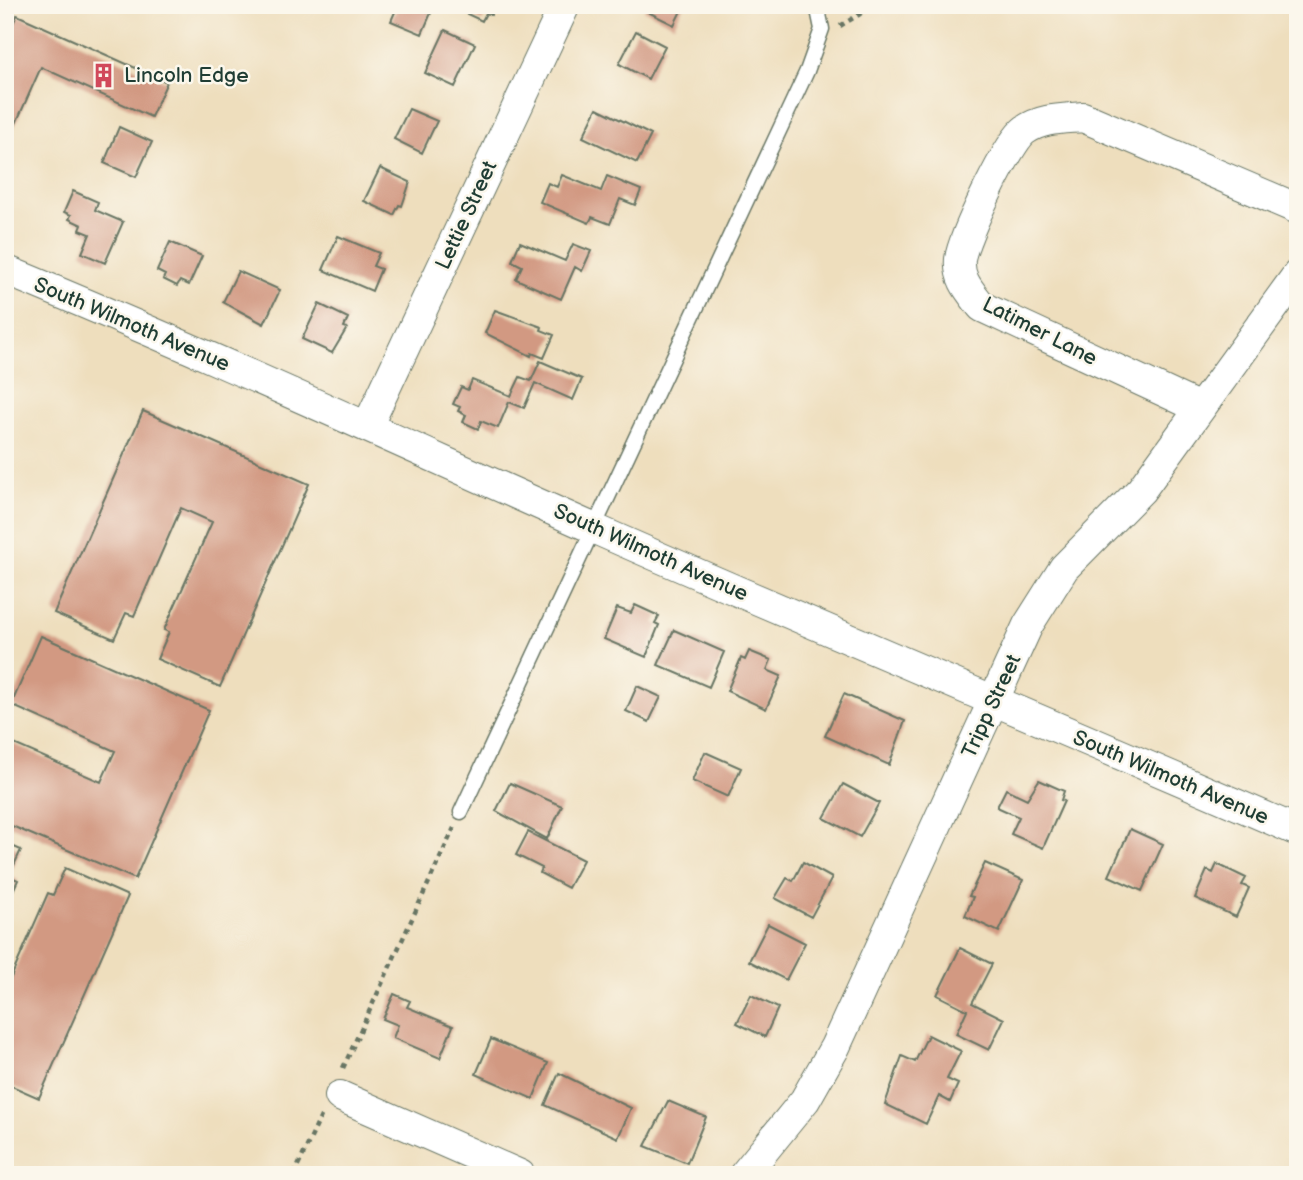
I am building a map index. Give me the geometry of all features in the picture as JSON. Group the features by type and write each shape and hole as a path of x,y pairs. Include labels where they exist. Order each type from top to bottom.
{"street":[{"name":"Lettie Street","path":"368,425 565,5"},
{"name":"Latimer Lane","path":"1200,408 982,307 964,284 960,259 1006,152 1024,131 1046,120 1083,117 1298,209"},
{"name":"South Wilmoth Avenue","path":"5,270 368,425 594,528 993,702 1298,831"},
{"name":"Tripp Street","path":"744,1175 805,1100 835,1047 993,702 1046,594 1064,568 1141,490 1298,274"},
{"path":"334,1094 520,1175"}],"lane":[{"path":"461,812 807,71 822,29 817,5"}],"path":[{"path":"822,29 837,27 860,14 864,5"},
{"path":"294,1175 334,1094 461,812"}],"building":[{"path":"398,5 413,5 431,13 422,34 391,21"},
{"path":"448,5 495,5 491,15 486,13 482,21"},
{"path":"647,5 684,5 674,25 644,10"},
{"name":"Lincoln Edge","path":"17,15 167,82 151,117 41,67 5,148 5,68 10,57 5,54 5,40"},
{"path":"445,30 475,44 455,87 425,73"},
{"path":"636,31 665,46 648,79 619,64"},
{"path":"597,108 651,135 637,163 583,137"},
{"path":"409,109 437,121 422,153 394,139"},
{"path":"119,127 152,142 136,177 104,163"},
{"path":"380,168 410,182 402,206 399,205 394,215 364,201"},
{"path":"562,175 601,191 607,176 641,190 635,205 620,199 610,224 592,217 589,223 540,202 548,183 557,187"},
{"path":"73,191 98,202 95,210 123,222 105,263 82,253 90,234 80,230 82,225 69,219 71,215 64,212"},
{"path":"338,236 379,253 373,266 381,269 372,291 323,270"},
{"path":"170,242 202,256 189,285 180,281 177,286 163,279 165,275 157,271"},
{"path":"520,242 565,261 573,244 591,251 582,271 575,267 561,299 516,279 522,266 512,261"},
{"path":"238,271 280,290 264,324 223,302"},
{"path":"319,304 348,318 344,327 347,328 332,353 302,339"},
{"path":"495,310 542,327 541,330 554,335 544,358 532,353 531,356 485,333"},
{"path":"540,361 582,379 573,400 535,383 524,408 509,402 498,428 481,421 478,429 463,422 466,415 458,411 460,407 453,404 461,387 468,390 472,380 511,396 520,377 531,381"},
{"path":"143,411 309,484 220,687 157,659 169,632 164,630 212,522 181,508 134,616 126,613 114,639 54,613"},
{"path":"635,605 659,616 655,623 659,625 646,657 604,639 617,608 631,613"},
{"path":"674,630 724,652 709,687 658,665"},
{"path":"41,636 209,710 135,879 5,823 5,740 101,782 115,751 11,705"},
{"path":"749,651 771,660 767,670 781,676 766,709 727,691 741,658 745,660"},
{"path":"637,686 661,697 649,722 626,711"},
{"path":"844,694 905,721 889,765 825,736"},
{"path":"705,752 741,768 728,797 692,781"},
{"path":"1039,780 1064,791 1061,800 1064,801 1043,848 1011,834 1019,817 997,807 1006,789 1027,799"},
{"path":"510,783 562,806 547,839 496,811"},
{"path":"843,784 879,803 860,837 824,818"},
{"path":"1130,829 1163,844 1142,891 1109,876"},
{"path":"528,832 583,860 568,888 540,873 542,868 516,855"},
{"path":"5,843 21,850 9,876 18,880 5,908"},
{"path":"803,862 832,878 811,917 775,898 787,878 793,881"},
{"path":"985,863 1023,880 999,932 965,916 973,897 969,896"},
{"path":"1217,864 1246,878 1242,885 1249,888 1236,917 1195,898 1207,870 1213,873"},
{"path":"65,868 128,896 39,1098 5,1083 5,991 48,893 53,895"},
{"path":"768,924 805,943 786,980 749,961"},
{"path":"960,948 992,964 972,1003 1004,1019 989,1050 956,1034 967,1010 937,995"},
{"path":"394,994 410,1001 407,1007 453,1026 440,1058 393,1038 398,1025 383,1019"},
{"path":"751,995 778,1008 765,1037 737,1023"},
{"path":"928,1035 961,1051 947,1079 958,1084 950,1102 939,1096 926,1124 885,1104 902,1056 915,1062"},
{"path":"491,1039 548,1063 533,1099 476,1074"},
{"path":"559,1073 631,1108 618,1138 545,1105"},
{"path":"668,1101 706,1117 687,1163 645,1146"}],"place":[{"name":"Lincoln Edge","path":"104,75"}]}
